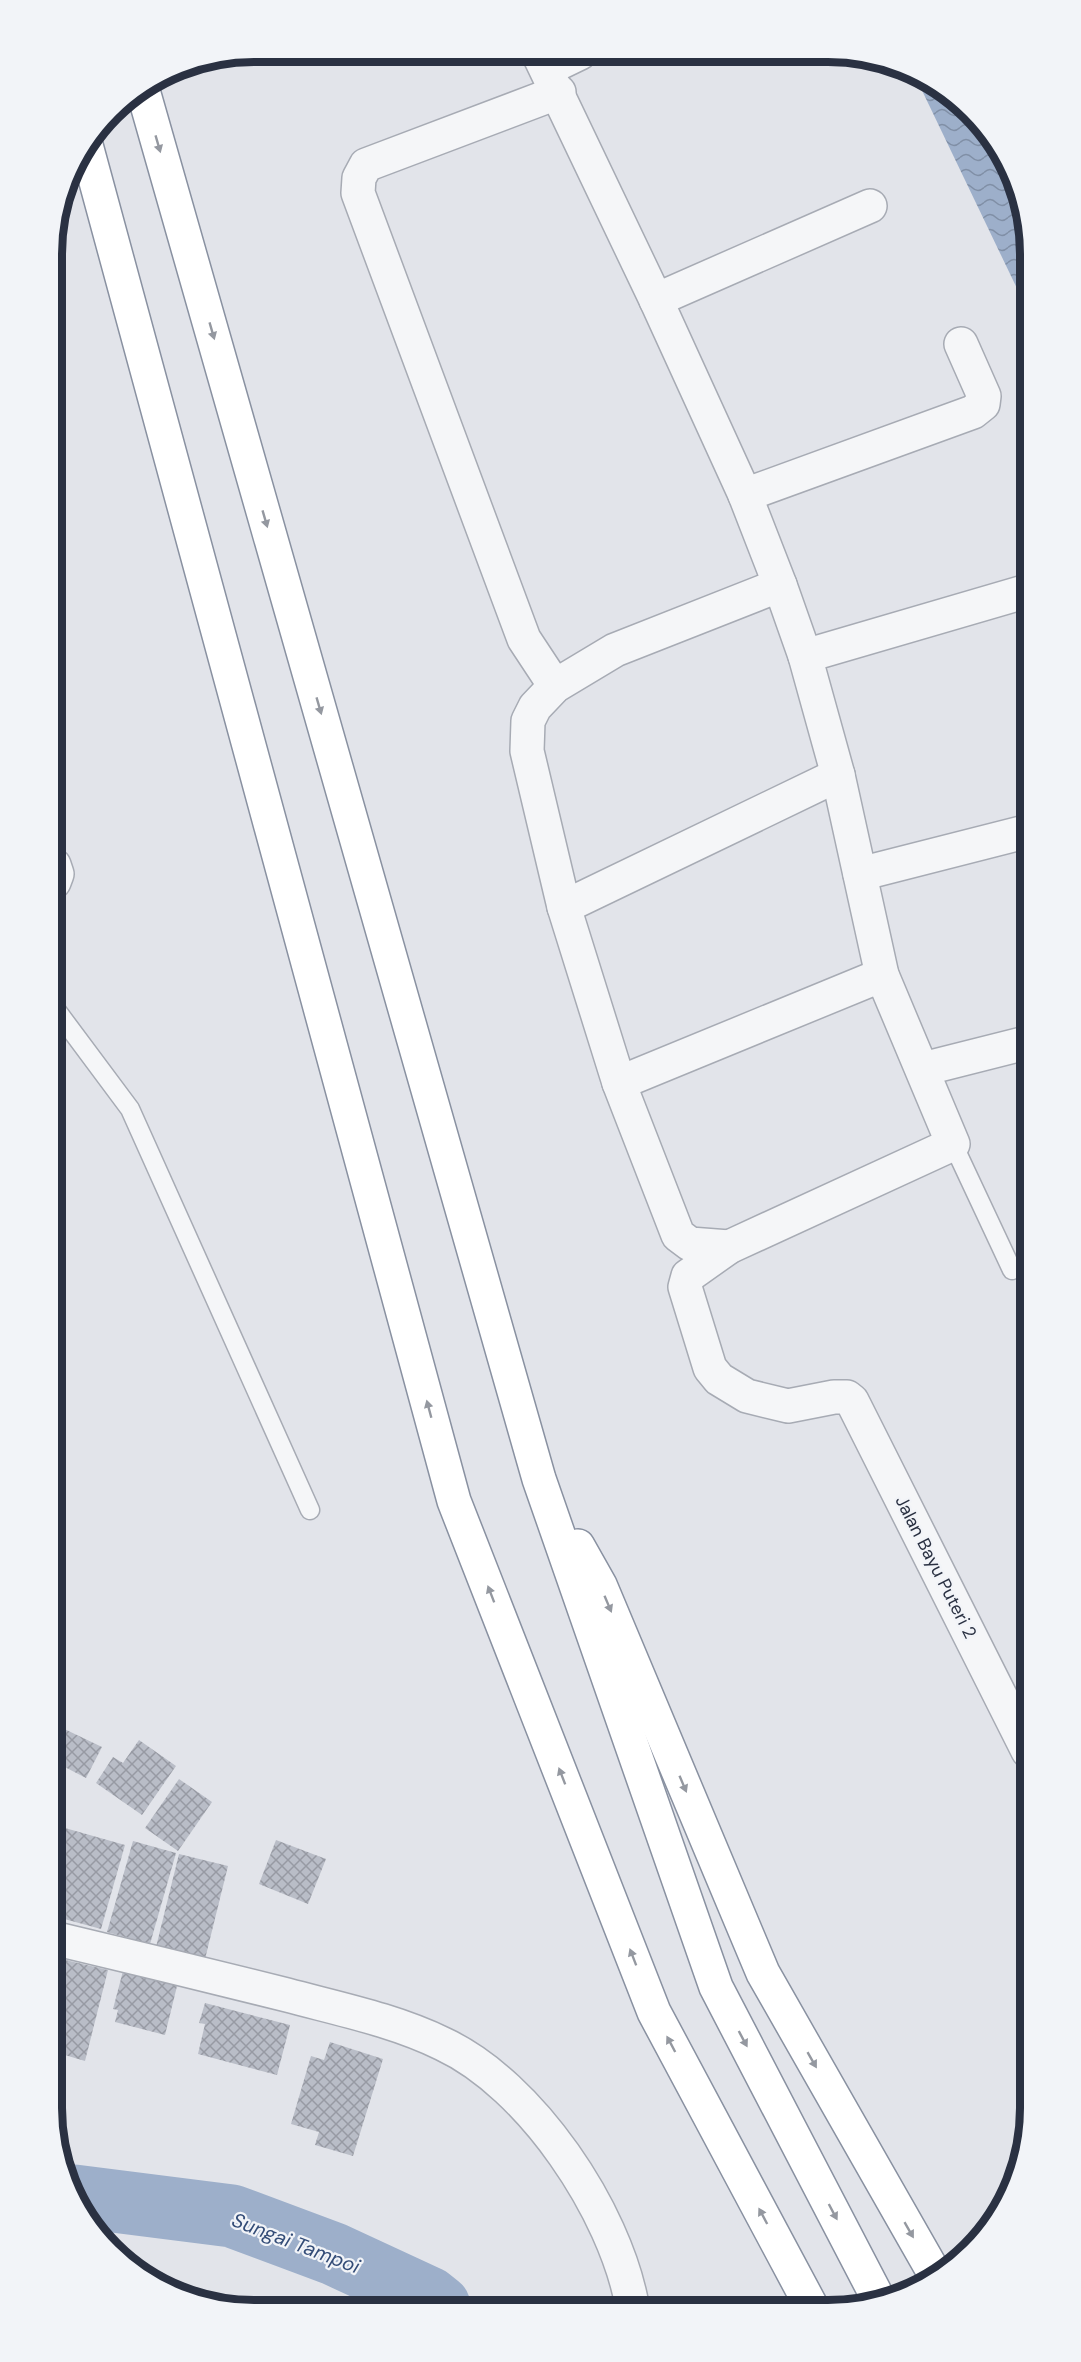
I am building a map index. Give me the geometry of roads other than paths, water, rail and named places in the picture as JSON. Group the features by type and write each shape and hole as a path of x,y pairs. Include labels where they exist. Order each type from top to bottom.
{"highway":[{"path":"145,96 539,1479 716,1987 876,2294"},
{"path":"89,155 454,1501 654,2012 808,2300"},
{"path":"539,1479 600,1585 763,1973 932,2269"}],"street":[{"path":"555,686 524,639 358,193 359,178 366,165 564,62"},
{"path":"548,71 745,495 780,585 806,656 838,775 882,975 953,1144 729,1246 690,1244 678,1235 619,1083 564,907 527,751 528,721 534,707 555,686 615,650 780,585"},
{"path":"656,300 870,206"},
{"path":"745,495 973,412 983,404 984,396 961,344"},
{"path":"806,656 1020,593"},
{"path":"564,907 838,775"},
{"path":"860,874 1020,833"},
{"path":"619,1083 882,975"},
{"path":"923,1069 1020,1045"},
{"name":"Jalan Bayu Puteri 2","path":"729,1246 686,1280 686,1287 710,1368 737,1391 754,1398 788,1406 834,1397 847,1397 854,1404 1019,1733"},
{"path":"62,1940 378,2019 444,2044 493,2075 534,2116 585,2185 610,2234 630,2300"}],"lane":[{"path":"62,1018 130,1109 310,1510"},
{"path":"953,1144 1012,1270"}],"water":[{"path":"919,85 945,101 963,118 980,136 994,157 1005,180 1018,228 1020,295"}],"waterway":[{"name":"Sungai Tampoi","path":"83,2197 232,2216 334,2254 432,2300"}]}
